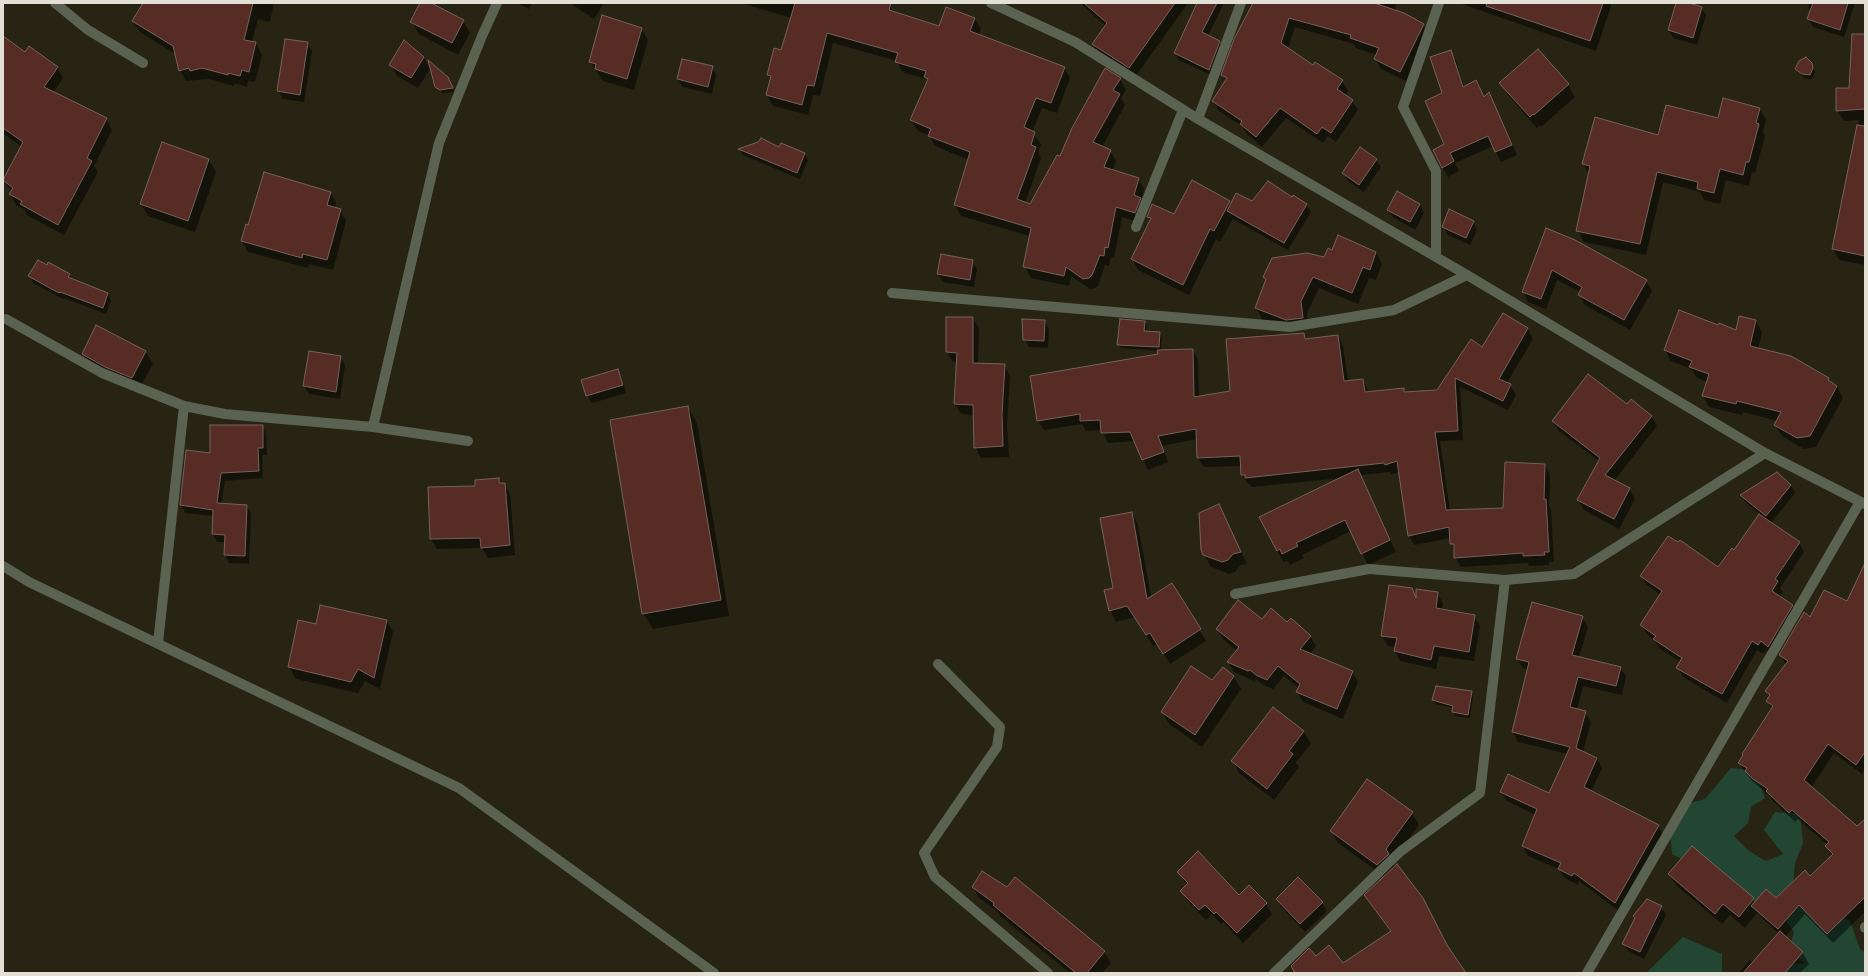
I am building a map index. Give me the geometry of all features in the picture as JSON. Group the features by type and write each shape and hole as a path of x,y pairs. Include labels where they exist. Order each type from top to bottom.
{"street":[{"path":"55,3 88,30 143,63"},
{"path":"373,426 439,143 482,36 497,3"},
{"path":"991,3 1075,42 1198,119 1467,275 1765,453 1863,503 1587,973"},
{"path":"1198,119 1241,3"},
{"path":"1436,257 1436,171 1403,107 1439,3"},
{"path":"1136,227 1183,110"},
{"path":"892,293 1290,327 1394,310 1467,275"},
{"path":"6,319 102,373 184,406 225,414 373,426 468,441"},
{"path":"158,643 184,406"},
{"path":"1235,594 1369,569 1505,580 1574,574 1765,453"},
{"path":"3,566 29,582 458,788 714,973"},
{"path":"1274,973 1401,851 1480,793 1505,580"},
{"path":"938,664 1000,727 997,747 924,853 935,877 1048,973"}],"green space":[{"path":"1731,768 1755,771 1765,798 1751,807 1748,823 1734,836 1749,851 1766,861 1783,854 1764,830 1775,812 1800,814 1803,843 1795,863 1792,901 1821,907 1850,921 1860,949 1865,952 1865,973 1760,973 1778,965 1805,963 1789,951 1794,932 1780,912 1743,903 1713,876 1672,854 1669,822 1679,806 1705,799"},
{"path":"1683,937 1722,954 1722,973 1646,973"}],"building":[{"path":"143,3 253,3 244,40 256,42 249,72 242,70 240,76 228,73 228,75 202,68 190,71 189,68 179,71 173,46 132,21"},
{"path":"420,3 431,3 464,20 452,43 410,22"},
{"path":"795,3 891,3 889,10 939,26 946,7 975,18 970,31 1065,67 1051,103 1036,98 1024,127 1035,132 1031,145 1036,147 1017,199 1030,204 1057,155 1060,156 1072,128 1105,68 1121,78 1113,90 1120,94 1093,142 1111,150 1104,167 1139,178 1134,195 1141,198 1135,213 1116,207 1108,248 1105,247 1104,256 1100,255 1092,275 1089,278 1083,279 1066,267 1064,276 1023,267 1031,228 954,205 970,152 928,136 931,129 910,120 928,79 924,77 926,71 895,62 898,53 827,33 814,86 807,85 802,105 766,95 771,76 767,75 774,48 781,50"},
{"path":"1084,3 1175,3 1129,68 1092,44 1107,23"},
{"path":"1197,3 1217,3 1202,32 1220,41 1209,70 1174,53"},
{"path":"1253,3 1374,3 1404,13 1424,24 1400,72 1374,59 1379,48 1350,38 1351,35 1289,18 1281,43 1313,65 1315,62 1343,80 1337,89 1353,100 1331,133 1322,127 1317,134 1280,108 1256,137 1240,124 1242,121 1212,101 1227,78 1221,75 1234,39"},
{"path":"1487,3 1603,3 1590,41 1486,6"},
{"path":"1676,3 1689,3 1702,7 1693,38 1668,30"},
{"path":"1813,3 1848,3 1840,30 1807,19"},
{"path":"602,15 642,28 627,79 595,69 596,64 589,62"},
{"path":"1852,34 1865,34 1865,109 1836,111 1836,88 1849,88"},
{"path":"3,36 25,52 29,46 58,67 44,87 107,118 87,158 92,161 58,225 20,204 22,201 9,194 13,188 3,180 23,142 3,128"},
{"path":"285,39 308,42 300,95 277,91"},
{"path":"404,40 424,57 411,78 389,65"},
{"path":"1538,49 1569,84 1530,117 1499,83"},
{"path":"1451,50 1463,87 1476,80 1484,97 1489,92 1512,145 1495,152 1488,136 1450,153 1454,161 1442,168 1433,150 1444,144 1425,101 1442,93 1430,57"},
{"path":"1806,57 1812,63 1813,68 1810,75 1802,74 1795,69 1799,61"},
{"path":"682,59 713,66 708,87 677,79"},
{"path":"428,60 448,77 453,88 440,90 435,87"},
{"path":"1723,98 1760,108 1756,123 1759,124 1749,162 1746,162 1743,175 1720,169 1714,193 1697,189 1698,182 1657,172 1640,244 1576,231 1590,166 1582,164 1595,117 1658,135 1666,105 1718,118"},
{"path":"1857,125 1865,126 1865,256 1832,249"},
{"path":"761,138 779,147 781,143 805,153 797,173 738,149 758,142"},
{"path":"162,142 209,159 188,221 140,204"},
{"path":"1360,147 1377,159 1359,185 1342,173"},
{"path":"264,172 331,192 327,205 341,209 327,260 303,254 302,258 241,241 246,224 248,225"},
{"path":"1192,180 1230,201 1214,231 1210,229 1183,285 1131,259 1151,218 1147,217 1152,204 1174,214"},
{"path":"1268,181 1292,197 1293,195 1307,204 1284,243 1227,211 1236,193 1252,201"},
{"path":"1397,191 1420,204 1410,222 1387,210"},
{"path":"1449,209 1474,221 1466,238 1442,227"},
{"path":"1546,228 1575,240 1647,280 1624,320 1578,295 1582,287 1552,270 1541,299 1522,292"},
{"path":"1338,235 1376,252 1370,270 1363,267 1352,293 1313,277 1301,301 1303,318 1286,320 1255,308 1266,279 1263,277 1272,258 1307,253 1324,257 1328,248 1332,250"},
{"path":"941,254 973,260 970,280 937,274"},
{"path":"38,260 47,265 48,262 70,274 68,277 108,293 103,308 60,292 59,293 28,276"},
{"path":"1679,310 1718,325 1719,323 1736,330 1739,316 1756,320 1750,346 1791,356 1829,378 1828,380 1837,386 1810,436 1797,438 1774,425 1781,412 1737,401 1736,404 1702,396 1709,374 1689,367 1692,361 1664,350"},
{"path":"1503,313 1528,328 1499,379 1511,384 1503,401 1455,378 1458,431 1435,432 1446,510 1503,508 1505,462 1545,464 1544,500 1546,499 1549,552 1544,552 1545,555 1523,556 1523,553 1454,558 1454,544 1450,544 1449,527 1408,536 1397,461 1385,465 1384,463 1245,478 1245,475 1241,475 1240,456 1197,458 1196,429 1158,436 1164,452 1142,460 1130,432 1101,433 1100,420 1080,421 1080,414 1037,421 1030,376 1158,354 1157,350 1193,349 1194,397 1230,391 1226,339 1304,333 1305,339 1338,335 1344,381 1363,379 1365,392 1404,388 1404,392 1437,390 1471,339 1482,347"},
{"path":"946,317 973,317 973,363 1005,364 1002,414 1003,446 974,448 973,405 954,404 957,353 946,352"},
{"path":"1022,319 1045,320 1044,341 1023,340"},
{"path":"1120,319 1145,321 1144,331 1160,332 1159,347 1117,345"},
{"path":"96,325 146,351 132,378 105,367 82,354"},
{"path":"309,351 341,356 336,392 303,386"},
{"path":"618,369 623,385 586,396 581,380"},
{"path":"1588,374 1627,404 1631,399 1652,416 1605,475 1630,488 1614,519 1577,500 1600,458 1552,421"},
{"path":"688,406 721,600 642,614 610,420"},
{"path":"210,425 263,425 263,448 258,448 259,471 221,473 217,503 247,505 245,556 224,555 225,535 212,534 213,510 180,505 186,450 210,453"},
{"path":"1358,469 1390,540 1361,554 1345,520 1296,543 1298,546 1282,554 1280,549 1277,551 1259,517"},
{"path":"1777,472 1791,485 1766,516 1740,495"},
{"path":"499,478 499,483 505,483 510,545 481,548 480,538 430,539 428,487 475,486 475,480"},
{"path":"1219,504 1241,552 1233,554 1228,560 1222,562 1203,555 1201,550 1199,513"},
{"path":"1132,512 1147,599 1172,583 1201,629 1163,654 1150,633 1146,635 1127,606 1109,611 1104,590 1113,588 1100,518"},
{"path":"1759,514 1800,542 1775,579 1778,581 1772,591 1793,605 1768,647 1761,641 1758,645 1752,641 1722,694 1676,668 1682,658 1653,639 1656,636 1640,625 1662,591 1640,576 1668,536 1678,542 1680,540 1718,567 1732,548 1734,550"},
{"path":"1865,563 1865,752 1856,765 1828,744 1804,780 1857,826 1865,819 1865,897 1827,934 1799,905 1778,929 1751,906 1766,889 1776,898 1805,870 1810,876 1833,854 1825,846 1829,842 1792,810 1789,813 1766,791 1768,789 1753,779 1745,771 1747,768 1738,763 1743,755 1742,754 1773,706 1766,701 1770,695 1765,691 1788,661 1779,655 1804,612 1810,617 1824,590 1847,601"},
{"path":"1389,585 1412,588 1416,598 1416,589 1438,592 1436,608 1475,615 1469,652 1434,646 1431,660 1394,651 1397,638 1381,636"},
{"path":"1238,600 1262,619 1271,608 1287,622 1291,618 1311,636 1300,649 1353,671 1337,709 1296,692 1300,684 1278,666 1267,680 1256,675 1250,670 1248,671 1227,662 1239,647 1216,629"},
{"path":"1532,602 1583,616 1572,655 1621,667 1616,686 1578,677 1570,707 1586,711 1576,748 1597,758 1584,787 1659,825 1615,903 1574,873 1572,876 1558,869 1561,863 1522,846 1537,809 1500,792 1508,774 1549,793 1570,747 1512,732 1529,662 1516,659"},
{"path":"320,605 387,620 374,678 358,669 351,682 288,667 298,620 316,624"},
{"path":"1191,666 1212,680 1223,667 1234,676 1195,735 1161,712"},
{"path":"1436,686 1472,691 1468,715 1452,712 1453,706 1432,700"},
{"path":"1273,707 1304,731 1289,751 1293,754 1267,789 1231,761"},
{"path":"1367,779 1413,812 1386,849 1389,854 1377,865 1330,831"},
{"path":"1692,846 1754,898 1739,917 1723,904 1715,914 1668,874"},
{"path":"1198,851 1239,895 1249,885 1267,903 1237,933 1216,912 1214,914 1205,905 1199,910 1180,891 1188,883 1177,872"},
{"path":"1397,864 1423,898 1447,945 1466,973 1295,973 1291,966 1309,948 1316,956 1329,945 1343,963 1391,931 1364,895"},
{"path":"982,871 1007,887 1015,877 1105,951 1087,973 1076,973 993,905 994,903 972,887"},
{"path":"1298,877 1323,902 1300,924 1276,899"},
{"path":"1647,899 1662,906 1640,952 1622,944 1635,918 1633,916"},
{"path":"1780,931 1803,952 1785,973 1743,973"}]}
